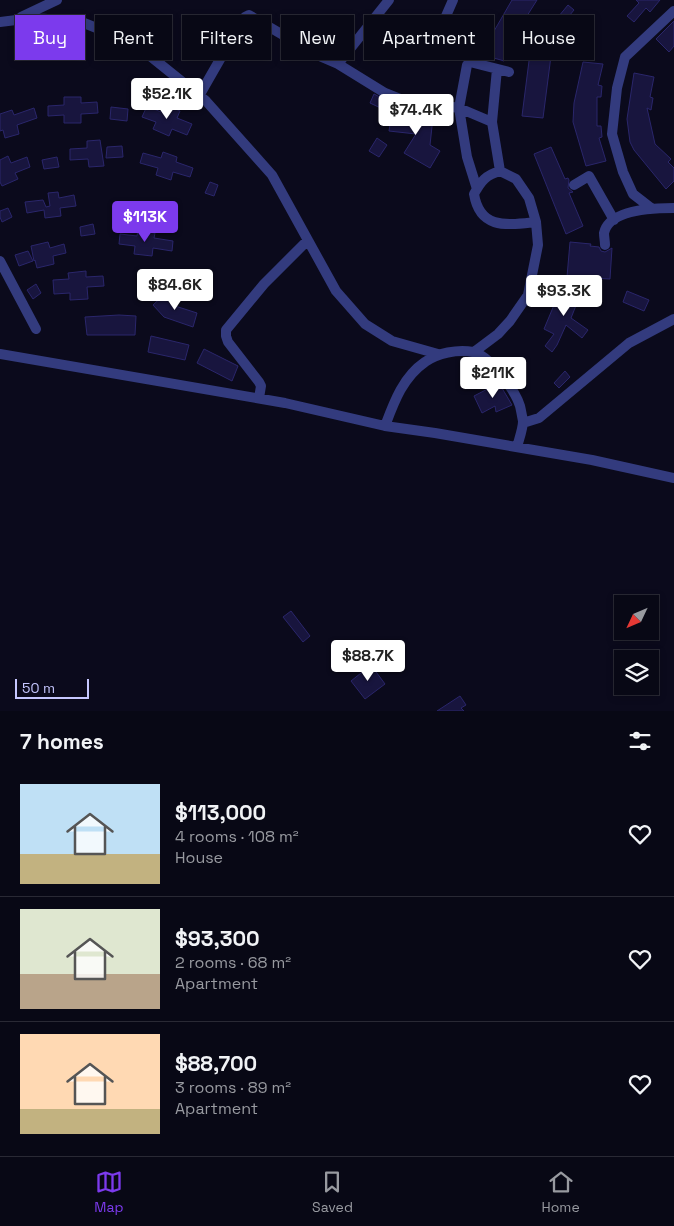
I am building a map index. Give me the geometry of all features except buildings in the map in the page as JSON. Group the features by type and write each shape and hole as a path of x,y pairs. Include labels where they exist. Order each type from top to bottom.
{"street":[{"path":"5,22 57,0"},
{"path":"338,64 389,0"},
{"path":"446,15 453,0"},
{"path":"651,208 633,194 623,172 612,134 617,88 625,57 674,10"},
{"path":"199,96 242,21 249,15 316,56 338,64 385,93 400,99 459,108 492,122"},
{"path":"5,22 32,18 79,21 95,27 134,43 206,101 272,176 336,292 365,324 392,341 438,354 474,352 485,358 512,389 520,406 523,423 517,447"},
{"path":"477,189 467,158 459,108 468,63 510,72"},
{"path":"497,69 492,122 500,172"},
{"path":"474,352 498,334 528,296 538,245 536,222 529,198 516,179 500,172 490,174 482,180 474,194 476,206 483,216 494,223 536,222"},
{"path":"574,185 590,176 614,220"},
{"path":"605,245 604,232 614,220 632,211 651,208 674,208"},
{"path":"259,398 260,382 228,342 226,330 264,284 308,240"},
{"path":"0,261 36,329"},
{"path":"523,423 539,418 629,343 674,319"},
{"path":"0,354 259,398 385,426 592,460 674,478"},
{"path":"385,426 399,391 424,362 438,354"}]}
